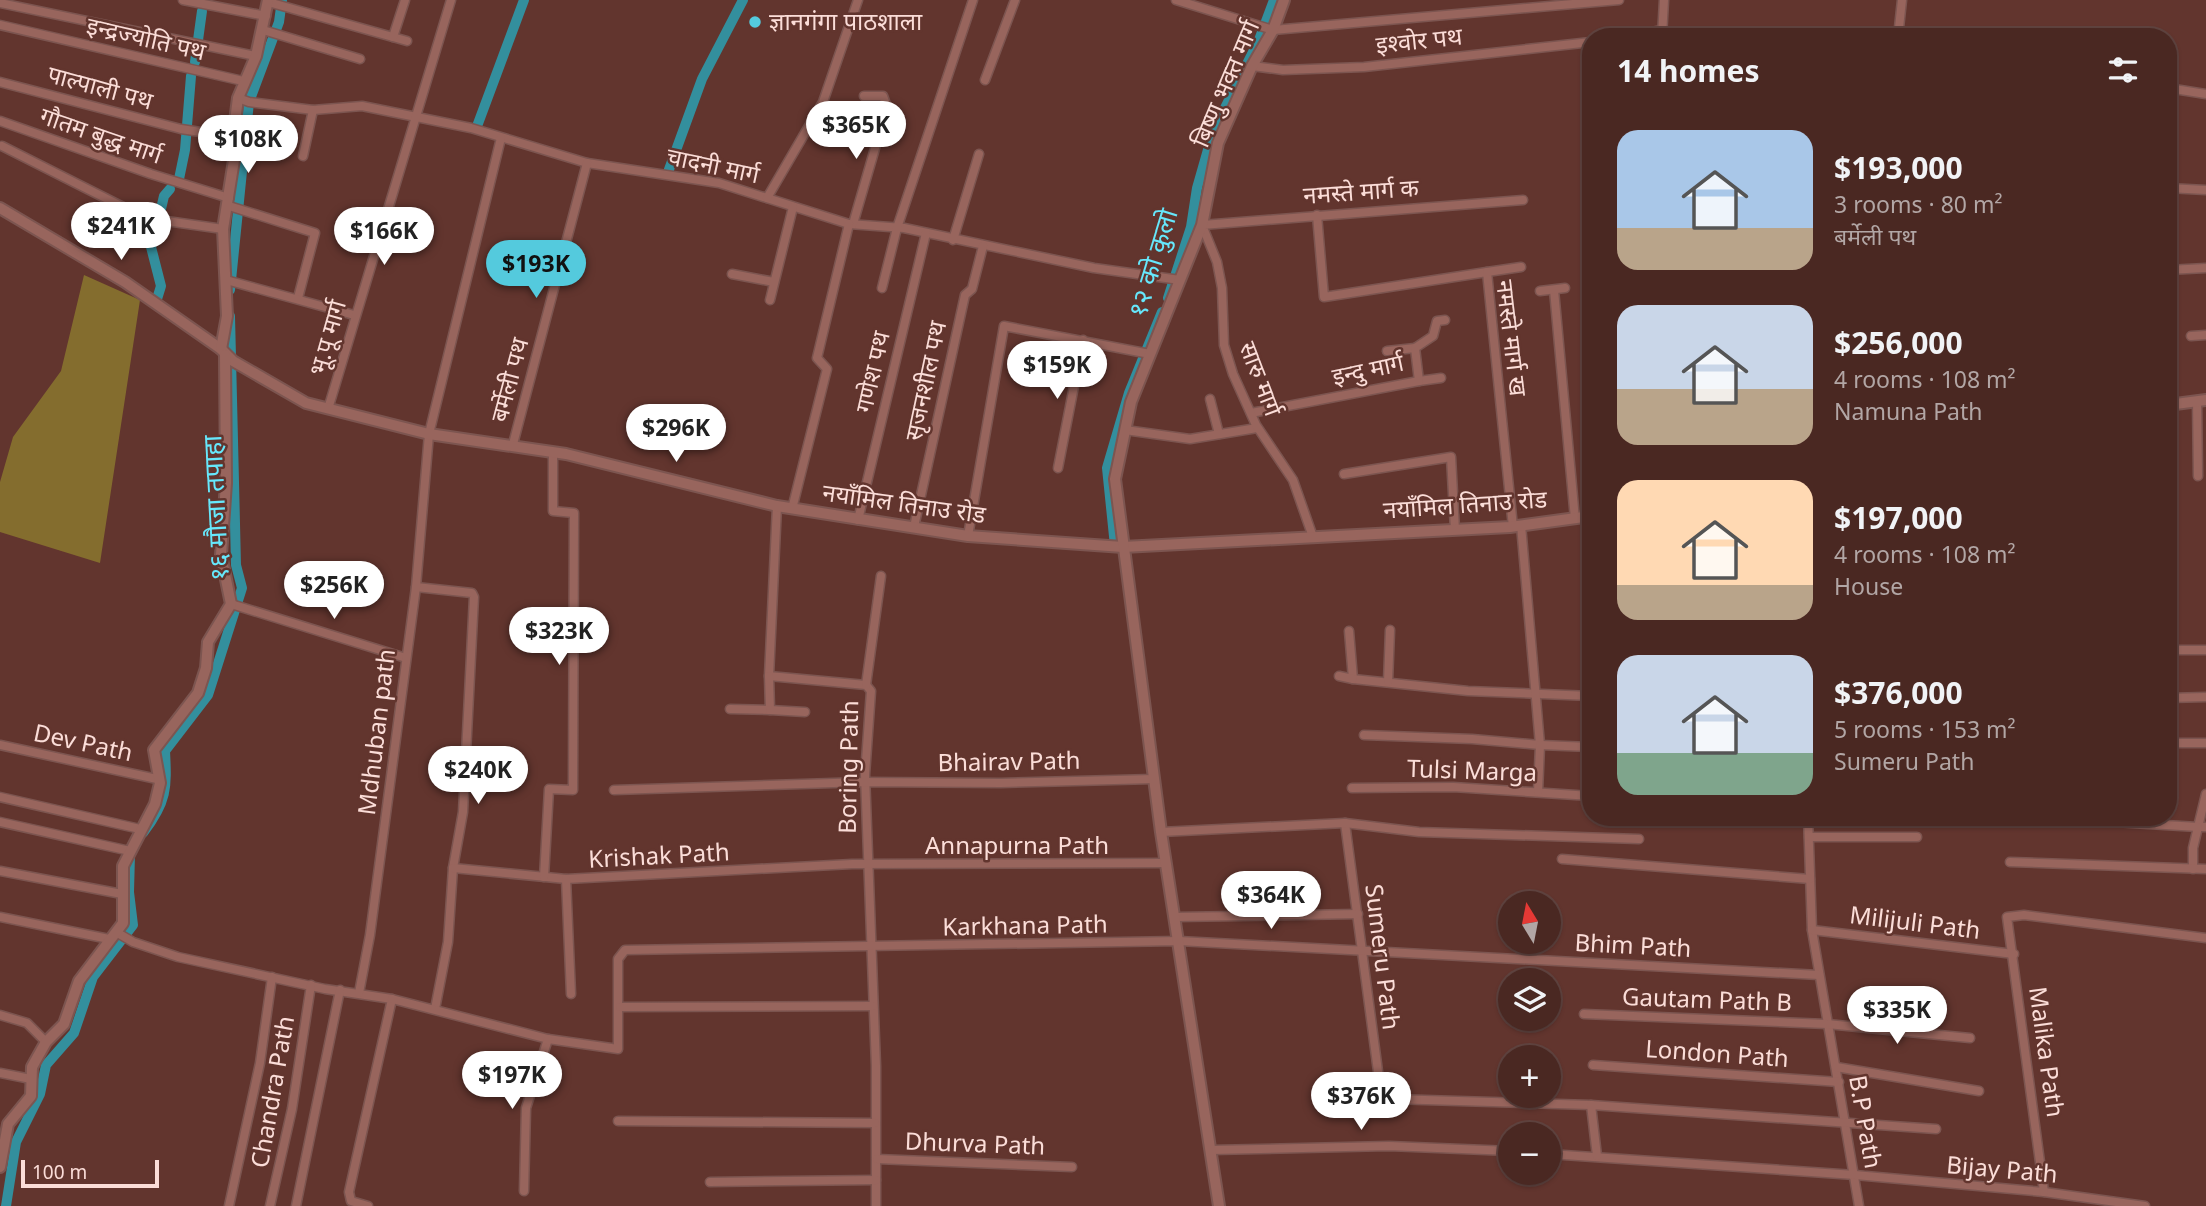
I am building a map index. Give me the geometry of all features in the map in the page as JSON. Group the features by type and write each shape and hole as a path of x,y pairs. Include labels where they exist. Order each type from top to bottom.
{"street":[{"path":"183,0 266,16"},
{"path":"393,37 405,0"},
{"name":"भू.पू मार्ग","path":"328,409 354,315 451,0"},
{"path":"768,198 823,102 858,0"},
{"path":"882,288 897,228 974,0"},
{"path":"985,80 1015,0"},
{"path":"1176,0 1273,30 1619,0"},
{"name":"बिष्णु भक्त मार्ग","path":"1219,1206 1161,832 1115,479 1131,402 1146,353 1202,225 1218,143 1252,65 1273,30 1284,0"},
{"path":"1662,28 1664,0"},
{"path":"1899,28 1902,0"},
{"path":"0,1167 2,1137 8,1124 31,1096 32,1067 46,1042 65,1024 79,981 124,923 123,866 155,804 160,783 157,779 154,750 198,693 206,668 208,642 232,604 221,555 226,483 227,316 223,229 234,160 233,137 238,98 243,81 256,56 268,1 407,41"},
{"path":"0,3 256,56"},
{"name":"इन्द्रज्योति पथ","path":"0,25 243,81"},
{"path":"263,30 277,32 360,60"},
{"name":"इश्वोर पथ","path":"1252,65 1283,71 1364,67 1582,43"},
{"name":"पाल्पाली पथ","path":"0,82 185,129 233,137"},
{"path":"2177,89 2206,94"},
{"path":"792,509 827,369 817,358 851,224 887,107 883,96 864,96"},
{"name":"चादनी मार्ग","path":"238,98 249,102 313,110 362,106 471,128 587,163 719,183 851,224 897,228 1176,280"},
{"path":"303,156 313,110"},
{"name":"गौतम बुद्ध मार्ग","path":"0,121 229,202 243,211 315,233 298,298"},
{"name":"Mdhuban path","path":"359,993 370,935 416,587 429,434 501,138"},
{"path":"2,146 145,218 223,229"},
{"path":"953,240 979,154"},
{"name":"बर्मेली पथ","path":"513,444 587,163"},
{"path":"2177,188 2206,190"},
{"name":"नमस्ते मार्ग क","path":"1202,225 1523,200"},
{"path":"770,300 793,207"},
{"name":"नयाँमिल तिनाउ रोड","path":"0,208 125,282 226,355 306,403 429,434 513,444 553,452 792,509 968,536 1123,547 1455,530 1582,518"},
{"name":"नमस्ते मार्ग ख","path":"1317,215 1324,297 1487,272 1538,695 1538,792"},
{"name":"सारु मार्ग","path":"1202,225 1217,262 1222,288 1224,345 1233,374 1257,428 1293,480 1313,537"},
{"name":"गणेश पथ","path":"858,520 926,233"},
{"name":"सृजनशील पथ","path":"914,527 965,295 972,289 984,246"},
{"path":"1487,272 1521,267"},
{"path":"2177,270 2206,268"},
{"path":"732,274 774,282"},
{"path":"226,280 354,315"},
{"path":"1540,291 1565,288"},
{"path":"1554,290 1575,519"},
{"name":"इन्दु मार्ग","path":"1251,413 1419,381 1415,348 1433,336 1437,321 1445,320"},
{"path":"968,536 1004,326 1146,353"},
{"path":"2190,337 2206,335"},
{"path":"1058,468 1083,340"},
{"path":"1387,351 1415,348"},
{"path":"1419,381 1440,378"},
{"path":"1210,399 1219,434"},
{"path":"2177,404 2202,401 2198,476"},
{"path":"1125,430 1190,439 1257,428"},
{"path":"544,877 548,789 573,790 573,513 553,512 553,452"},
{"path":"1344,474 1451,457 1455,530"},
{"path":"770,710 769,676 777,506"},
{"path":"866,685 881,576"},
{"path":"416,587 472,593 474,597 463,812 453,868 448,942 435,1009"},
{"path":"232,604 405,658"},
{"path":"1349,631 1353,679"},
{"path":"1388,682 1390,631"},
{"path":"2177,650 2206,650"},
{"name":"Boring Path","path":"769,676 866,685 872,691 865,782 872,948 876,1206"},
{"path":"1339,676 1538,695 1582,696"},
{"path":"2177,698 2206,697"},
{"path":"730,709 805,712"},
{"path":"1364,736 1472,739 1582,747"},
{"path":"2177,744 2206,743"},
{"name":"Dev Path","path":"0,745 157,779"},
{"name":"Bhairav Path","path":"614,790 865,782 1001,783 1154,779"},
{"name":"Tulsi Marga","path":"1352,788 1453,788 1582,795"},
{"path":"2193,869 2193,848 2202,827 2206,794"},
{"path":"0,797 140,829"},
{"path":"0,822 130,850"},
{"path":"1161,832 1345,823 1419,832 1639,839"},
{"name":"Sumeru Path","path":"1345,823 1381,1094 1384,1098 1591,1105"},
{"name":"B.P Path","path":"1808,826 1812,930 1860,1206"},
{"path":"2177,826 2202,827"},
{"path":"1809,837 1917,837"},
{"path":"1562,859 1810,879"},
{"path":"2010,862 2206,869"},
{"name":"Annapurna Path","path":"867,865 1166,863"},
{"name":"Krishak Path","path":"453,868 566,879 867,865"},
{"path":"0,871 122,894"},
{"path":"566,879 571,993"},
{"path":"1175,917 1358,915"},
{"name":"Malika Path","path":"2044,1192 2007,917 2024,915 2206,938"},
{"path":"0,917 112,936 178,957 392,999 548,1040 618,1049 620,1007 873,1006"},
{"name":"Milijuli Path","path":"1812,930 2014,954"},
{"name":"Karkhana Path","path":"620,1007 618,960 625,950 1179,941 1361,950"},
{"name":"Bhim Path","path":"1361,950 1819,975"},
{"path":"229,1206 260,1063 272,977"},
{"name":"Chandra Path","path":"270,1206 292,1109 311,985"},
{"path":"296,1206 340,990"},
{"path":"368,1206 351,1201 349,1192 392,999"},
{"name":"Gautam Path B","path":"1584,1014 1827,1024 1970,1038"},
{"path":"0,1015 27,1023 46,1042"},
{"path":"524,1191 526,1108 548,1040"},
{"name":"London Path","path":"1593,1065 1839,1082"},
{"path":"1836,1067 1979,1091"},
{"path":"0,1073 31,1079"},
{"path":"1597,1156 1591,1105 1846,1125 1936,1129"},
{"path":"618,1121 875,1123"},
{"path":"1211,1150 1389,1146 1498,1151"},
{"name":"Bijay Path","path":"1561,1154 1855,1175 2044,1192 2145,1206"},
{"name":"Dhurva Path","path":"877,1159 1072,1167"},
{"path":"710,1182 876,1180"}],"shaded area":[{"path":"84,275 140,300 100,563 0,532 0,482 13,437 61,371"}],"waterway":[{"name":"१६ मौजा तपाहा","path":"230,290 249,102 279,22 282,0"},
{"path":"476,129 524,0"},
{"path":"667,175 702,79 743,0"},
{"name":"१२ को कुलो","path":"1168,298 1191,227 1197,188 1213,132 1259,40 1274,0"},
{"path":"195,62 202,11"},
{"path":"179,179 185,150 191,76"},
{"path":"160,213 164,196 170,189"},
{"path":"156,227 151,247 161,286 157,299"},
{"name":"१२ को कुलो","path":"1115,546 1107,468 1129,393 1162,312"},
{"name":"१६ मौजा तपाहा","path":"143,833 157,812 164,794 165,751 208,695 242,588 236,565 230,316"},
{"name":"१६ मौजा तपाहा","path":"6,1206 16,1142 40,1094 46,1065 74,1033 93,977 133,925 129,892 130,854"}],"place":[{"name":"ज्ञानगंगा पाठशाला","path":"755,22"}]}
